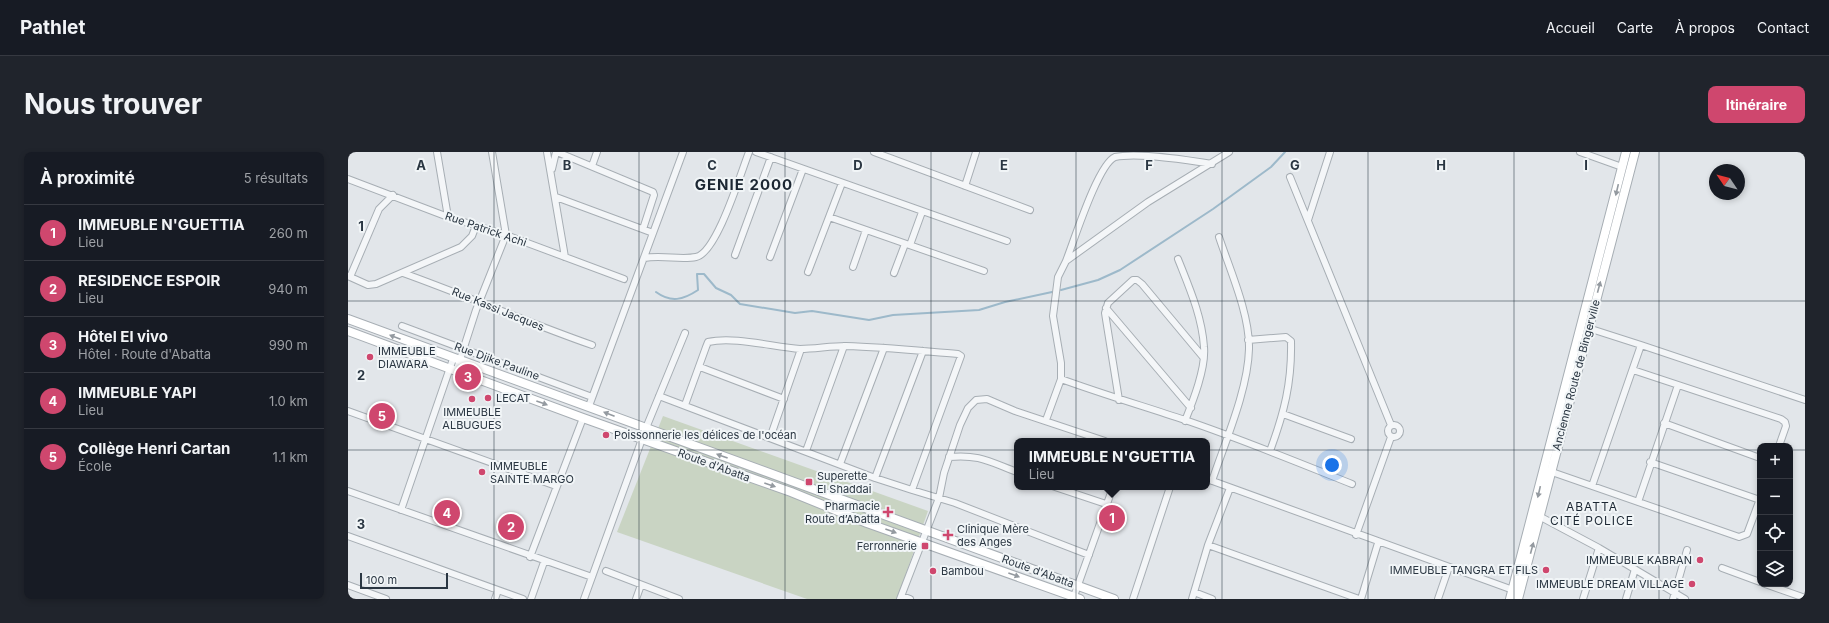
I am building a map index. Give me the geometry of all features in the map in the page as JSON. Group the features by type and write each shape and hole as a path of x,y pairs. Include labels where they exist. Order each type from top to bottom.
{"street":[{"path":"437,152 448,217"},
{"path":"401,510 426,440 457,360 464,349 480,301 506,235 492,152"},
{"path":"547,152 556,197 565,257"},
{"path":"551,173 556,152 654,192 643,229"},
{"path":"592,166 598,152"},
{"path":"589,406 683,152"},
{"path":"644,258 657,256 697,257 704,254 724,220 749,152"},
{"path":"756,152 1007,241"},
{"path":"874,152 1030,210"},
{"path":"965,186 976,152"},
{"path":"1066,261 1120,224 1148,202 1212,164 1229,152"},
{"path":"1308,220 1330,152"},
{"path":"1580,152 1622,167"},
{"name":"Ancienne Route de Bingerville","path":"1518,599 1537,515 1626,152"},
{"name":"Ancienne Route de Bingerville","path":"1548,470 1635,152"},
{"path":"1046,420 1061,379 1061,363 1053,316 1058,278 1102,169 1114,157 1132,154 1166,156 1212,164"},
{"path":"735,255 771,157"},
{"path":"770,258 803,168"},
{"path":"1290,177 1391,426"},
{"name":"Rue Patrick Achi","path":"348,179 448,217 506,235 624,279"},
{"path":"808,272 842,183"},
{"path":"393,195 379,209 349,277 372,285 403,273 461,247 472,236 476,226"},
{"path":"556,197 653,233"},
{"path":"894,273 922,212"},
{"path":"829,217 984,271"},
{"path":"853,267 866,230"},
{"path":"1210,478 1227,436 1246,380 1249,348 1240,300 1219,237"},
{"path":"1178,258 1200,317 1205,348 1200,378 1186,421"},
{"name":"Rue Kassi Jacques","path":"403,273 480,301 592,345"},
{"path":"1119,400 1105,319 1106,308 1108,303 1133,280 1137,280 1203,357"},
{"path":"1106,308 1191,408"},
{"name":"Route d'Abatta","path":"348,320 589,406 1114,599"},
{"name":"Rue Djike Pauline","path":"402,326 592,396"},
{"path":"1588,328 1805,400"},
{"name":"Route d'Abatta","path":"348,331 453,371 791,492 867,523 1076,598"},
{"path":"584,599 646,428 685,334"},
{"path":"1248,340 1286,337 1291,341 1292,366 1283,414 1270,451"},
{"path":"685,405 708,342 713,341 733,341 801,349 844,346 958,354 961,358 912,490"},
{"path":"1592,486 1641,345"},
{"path":"806,451 844,346"},
{"path":"840,464 884,348"},
{"path":"770,438 801,349"},
{"path":"875,478 923,351"},
{"path":"700,367 784,399"},
{"path":"1633,370 1784,421 1786,426 1780,443"},
{"path":"1061,379 1270,451 1352,484"},
{"path":"1638,502 1650,462 1678,385"},
{"path":"659,396 875,478 939,498 1089,555"},
{"path":"910,599 901,598 939,498 949,457 960,425 968,408 976,400 987,399 1015,411 1097,438"},
{"path":"348,411 556,486"},
{"path":"1283,414 1351,439"},
{"path":"530,557 583,418"},
{"path":"1664,423 1757,457"},
{"path":"1356,535 1391,437 1387,430 1391,426 1397,426 1400,431 1397,436 1391,437"},
{"path":"949,457 967,455 979,457 1014,471"},
{"path":"1650,462 1757,498"},
{"path":"1548,470 1742,537 1748,532 1757,507"},
{"path":"1210,480 1378,543 1513,590"},
{"path":"1192,599 1208,545 1230,488"},
{"path":"1064,490 1106,504"},
{"path":"1076,598 1078,586 1112,490"},
{"path":"1133,599 1169,490"},
{"path":"348,491 544,562 592,577"},
{"path":"1537,515 1599,548 1674,596 1685,599"},
{"name":"Ancienne Route de Bingerville","path":"1510,599 1537,515"},
{"path":"348,536 523,599"},
{"path":"1208,545 1360,599 1378,543"},
{"path":"1583,599 1599,548"},
{"path":"1674,596 1688,550"},
{"path":"532,599 544,562"},
{"path":"1438,599 1449,567"},
{"path":"1722,568 1757,581"},
{"path":"1626,599 1634,570"},
{"path":"606,571 679,599"},
{"path":"348,585 386,599"},
{"path":"636,599 641,585"},
{"path":"1774,587 1805,598"},
{"path":"494,599 498,590"},
{"path":"1194,592 1212,599"}],"green space":[{"path":"663,416 928,511 897,599 807,599 617,532"}],"waterway":[{"path":"1061,290 1098,280 1120,270 1213,209 1271,167 1285,152"},
{"path":"656,292 667,298 682,298 698,290 697,274 704,274 716,288 731,295 740,304 795,313 812,311 869,320 893,315 979,310 1005,302 1052,292"}],"place":[{"name":"IMMEUBLE DIAWARA","path":"370,357"},
{"name":"Hôtel El vivo","path":"468,377"},
{"name":"LECAT","path":"488,398"},
{"name":"IMMEUBLE ALBUGUES","path":"472,399"},
{"name":"Collège Henri Cartan","path":"382,416"},
{"name":"Poissonnerie les délices de l'océan","path":"606,435"},
{"name":"IMMEUBLE SAINTE MARGO","path":"482,472"},
{"name":"Superette El Shaddai","path":"809,482"},
{"name":"Pharmacie Route d’Abatta","path":"888,512"},
{"name":"IMMEUBLE YAPI","path":"447,513"},
{"name":"IMMEUBLE N'GUETTIA","path":"1112,518"},
{"name":"RESIDENCE ESPOIR","path":"511,527"},
{"name":"Clinique Mère des Anges","path":"948,535"},
{"name":"Ferronnerie","path":"925,546"},
{"name":"IMMEUBLE KABRAN","path":"1700,560"},
{"name":"IMMEUBLE TANGRA ET FILS","path":"1546,570"},
{"name":"Bambou","path":"933,571"},
{"name":"IMMEUBLE DREAM VILLAGE","path":"1692,584"}],"district":[{"name":"GENIE 2000","path":"744,185"},
{"name":"ABATTA CITÉ POLICE","path":"1592,514"}]}
